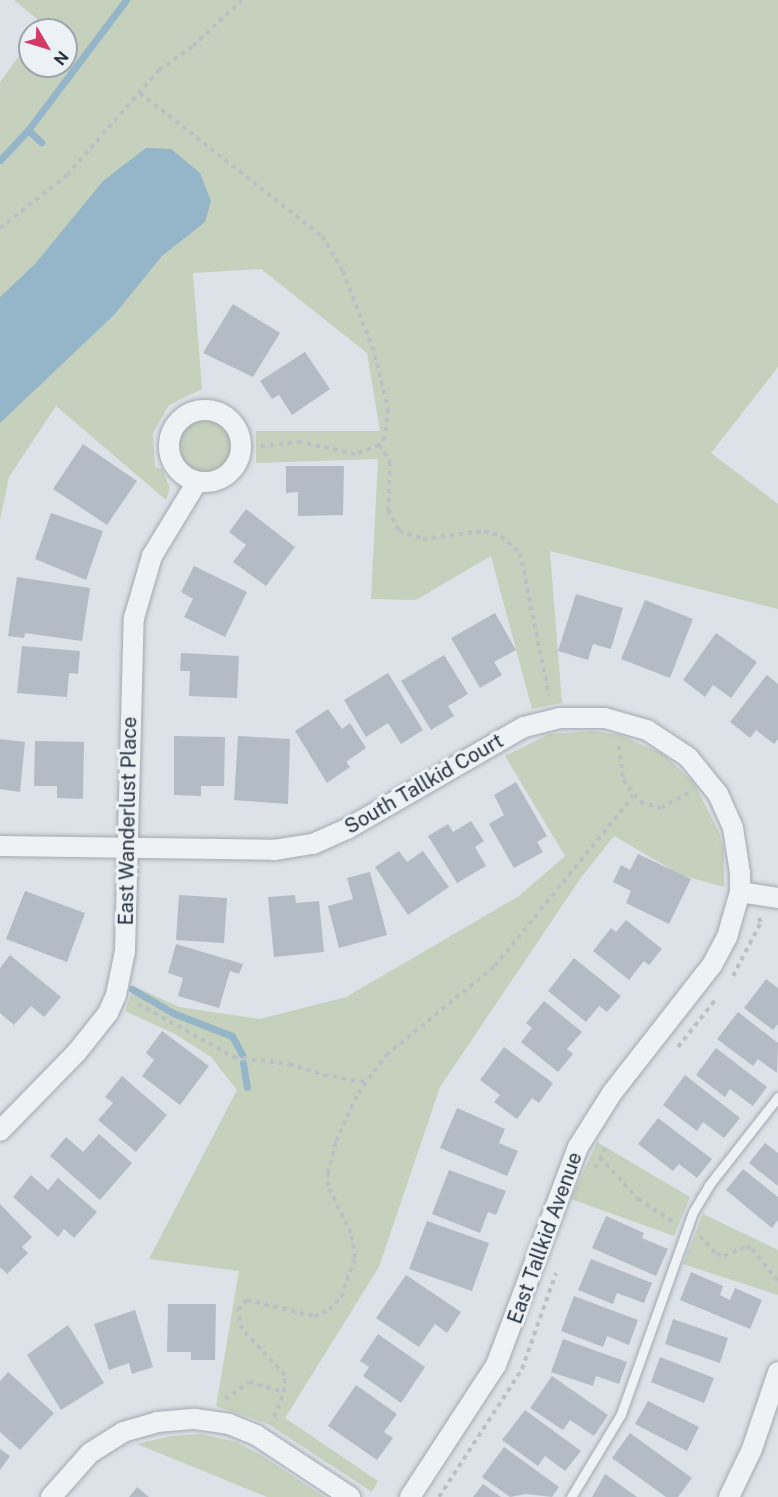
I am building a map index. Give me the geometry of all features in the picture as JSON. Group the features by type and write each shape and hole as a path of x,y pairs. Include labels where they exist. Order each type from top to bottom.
{"street":[{"name":"East Wanderlust Place","path":"0,1131 84,1044 116,995 125,951 131,642 138,594 152,556 197,482"},
{"name":"South Tallkid Court","path":"0,846 274,850 313,844 347,830 524,727 559,718 597,718 626,723 663,739 711,782 733,828 740,892"},
{"path":"740,892 778,898"},
{"name":"East Tallkid Avenue","path":"410,1497 496,1365 578,1147 612,1093 712,965 727,937 740,892"},
{"path":"729,1497 752,1449 778,1372"},
{"path":"51,1497 90,1453 123,1432 157,1422 195,1419 229,1424 256,1435 350,1497"}],"lane":[{"path":"570,1497 621,1414 698,1202 778,1097"}],"path":[{"path":"0,228 67,175 159,70 193,46 242,0"},
{"path":"140,93 303,219 334,251 383,385 388,425 379,445 355,454 301,442 256,447"},
{"path":"379,445 390,462 388,510 399,531 423,539 484,531 501,536 520,553 549,695"},
{"path":"619,746 620,771 633,796 661,808 688,793"},
{"path":"274,1417 284,1392 285,1375 242,1329 238,1310 247,1300 314,1316 329,1310 341,1297 356,1258 354,1245 328,1186 328,1173 336,1142 365,1082 386,1055 495,966 633,796"},
{"path":"728,983 761,922 756,914"},
{"path":"672,1055 721,992"},
{"path":"138,1004 234,1057 289,1064 324,1076 365,1082"},
{"path":"590,1178 612,1135"},
{"path":"600,1157 638,1199 678,1225"},
{"path":"694,1232 716,1254 724,1256 747,1246 753,1249 778,1281"},
{"path":"439,1497 522,1369 559,1263"},
{"path":"225,1399 249,1382 284,1392"}],"green space":[{"path":"14,0 778,0 778,367 711,453 778,504 778,609 550,551 562,703 532,709 491,556 416,600 371,599 378,459 256,463 256,431 380,431 367,353 261,269 193,273 202,389 169,405 153,433 155,467 162,469 170,488 166,500 56,406 9,477 0,520 0,82 18,57 18,78 78,78 78,18 36,18"},
{"path":"200,420 210,420 224,427 231,446 224,465 210,472 200,472 190,468 183,461 179,451 179,441 183,431 190,424"},
{"path":"594,731 620,735 663,754 694,783 719,832 724,850 724,887 681,875 614,836 580,879 440,1087 379,1267 285,1418 378,1481 372,1492 268,1424 216,1406 239,1271 149,1259 237,1090 211,1057 175,1034 125,1011 134,986 179,1007 260,1019 346,997 519,896 565,856 505,756 549,734"},
{"path":"597,1142 690,1197 674,1236 571,1199"},
{"path":"703,1214 778,1250 778,1295 683,1264"},
{"path":"201,1434 236,1442 261,1455 325,1497 267,1497 137,1444 171,1436"}],"water":[{"path":"146,148 171,149 200,173 211,201 205,222 162,256 114,315 0,423 0,297 35,264 103,181"}],"building":[{"path":"233,304 280,333 253,377 203,353"},
{"path":"305,352 330,389 292,415 279,395 272,399 260,381"},
{"path":"83,444 137,481 107,525 53,489"},
{"path":"286,466 344,466 343,515 298,516 298,492 286,493"},
{"path":"246,509 295,547 266,586 233,562 246,545 229,532"},
{"path":"51,513 103,531 86,580 35,559"},
{"path":"194,566 247,592 225,637 184,617 193,599 181,592"},
{"path":"17,577 90,588 82,641 25,633 24,638 8,636"},
{"path":"576,594 623,608 611,649 593,644 588,660 558,651"},
{"path":"645,600 693,619 670,678 621,659"},
{"path":"495,613 516,650 494,662 502,675 480,688 451,638"},
{"path":"716,633 757,662 731,698 713,685 705,697 683,680"},
{"path":"22,646 80,651 78,674 69,673 67,697 17,693"},
{"path":"181,653 239,656 237,698 189,696 190,671 180,671"},
{"path":"444,655 468,694 448,706 454,716 431,730 401,681"},
{"path":"388,673 423,730 401,744 388,723 366,737 344,700"},
{"path":"767,675 778,684 778,739 774,744 756,730 750,738 730,722"},
{"path":"328,709 342,729 350,723 366,748 346,762 350,767 327,783 295,731"},
{"path":"174,736 225,737 224,786 201,786 201,796 174,795"},
{"path":"238,736 290,739 288,804 234,800"},
{"path":"0,739 25,742 20,792 0,789"},
{"path":"35,741 84,742 83,799 57,798 57,786 34,786"},
{"path":"516,782 547,836 537,842 543,852 514,868 489,824 504,815 494,795"},
{"path":"471,821 484,841 475,847 486,866 457,883 428,836 448,824 453,832"},
{"path":"399,851 407,862 423,851 449,887 408,915 375,867"},
{"path":"638,854 691,879 669,924 626,903 631,891 613,882 621,865 630,870"},
{"path":"370,872 387,935 339,948 328,906 353,899 347,878"},
{"path":"25,891 85,913 67,962 6,939"},
{"path":"179,895 227,898 224,943 176,940"},
{"path":"295,895 296,903 319,901 324,952 274,957 268,897"},
{"path":"626,920 662,949 649,965 644,961 629,980 593,951 611,928 616,932"},
{"path":"176,944 243,964 239,974 230,971 219,1008 178,996 183,978 168,973"},
{"path":"10,955 61,997 44,1017 31,1006 14,1025 0,1013 0,968"},
{"path":"574,958 621,996 607,1012 599,1006 586,1022 548,991"},
{"path":"766,979 778,988 778,1024 773,1030 744,1008"},
{"path":"544,1001 582,1032 567,1049 573,1054 558,1072 521,1042 532,1028 526,1023"},
{"path":"738,1012 778,1043 777,1073 758,1059 753,1066 717,1039"},
{"path":"162,1031 209,1066 180,1105 142,1076 154,1060 146,1053"},
{"path":"504,1047 553,1083 539,1103 532,1098 517,1119 494,1102 500,1095 480,1080"},
{"path":"716,1048 767,1087 753,1106 730,1089 725,1097 696,1075"},
{"path":"685,1075 740,1118 724,1138 703,1122 697,1131 663,1105"},
{"path":"122,1076 167,1115 136,1152 98,1120 113,1103 105,1097"},
{"path":"457,1108 505,1129 499,1143 518,1151 507,1176 440,1148"},
{"path":"658,1118 712,1159 697,1178 679,1164 673,1171 638,1144"},
{"path":"99,1134 132,1163 100,1200 50,1156 66,1137 83,1152"},
{"path":"765,1143 778,1153 778,1186 749,1163"},
{"path":"743,1169 778,1197 778,1220 772,1228 726,1190"},
{"path":"449,1170 506,1191 496,1215 488,1212 480,1233 432,1214"},
{"path":"31,1175 48,1190 58,1178 97,1212 74,1238 64,1229 58,1237 13,1197"},
{"path":"0,1204 32,1237 22,1247 28,1253 7,1274 0,1267"},
{"path":"606,1216 644,1233 642,1238 668,1249 656,1276 592,1248"},
{"path":"427,1221 489,1243 472,1291 409,1269"},
{"path":"591,1259 652,1283 644,1303 617,1293 613,1304 578,1290"},
{"path":"691,1272 723,1286 720,1295 730,1300 735,1288 762,1300 750,1329 680,1300"},
{"path":"406,1275 461,1312 447,1333 435,1324 419,1347 376,1318"},
{"path":"574,1296 638,1320 629,1345 607,1336 603,1347 561,1331"},
{"path":"168,1304 216,1304 215,1360 191,1360 191,1352 167,1352"},
{"path":"135,1310 153,1367 132,1374 129,1363 109,1370 94,1324"},
{"path":"673,1319 728,1338 720,1363 665,1344"},
{"path":"68,1325 104,1383 61,1410 27,1355"},
{"path":"378,1334 425,1367 401,1403 363,1376 369,1367 360,1361"},
{"path":"563,1339 627,1362 619,1384 596,1376 593,1386 551,1372"},
{"path":"660,1357 714,1378 704,1403 651,1382"},
{"path":"8,1372 54,1413 20,1450 0,1432 0,1381"},
{"path":"552,1376 608,1415 594,1436 570,1420 563,1430 530,1408"},
{"path":"356,1385 397,1414 384,1432 393,1438 377,1460 328,1426"},
{"path":"648,1401 699,1427 687,1451 635,1424"},
{"path":"525,1410 581,1451 565,1471 545,1456 538,1466 502,1440"},
{"path":"630,1433 692,1478 678,1497 666,1497 612,1458"},
{"path":"504,1447 559,1487 552,1497 526,1494 510,1497 482,1477"},
{"path":"0,1449 10,1456 0,1470"},
{"path":"605,1474 637,1497 592,1497"},
{"path":"483,1484 501,1497 473,1497"},
{"path":"137,1487 149,1497 129,1497"}],"waterway":[{"path":"0,160 28,130 126,0"},
{"path":"28,130 41,142"},
{"path":"132,989 173,1013 232,1036 242,1054"},
{"path":"243,1063 247,1087"}]}
